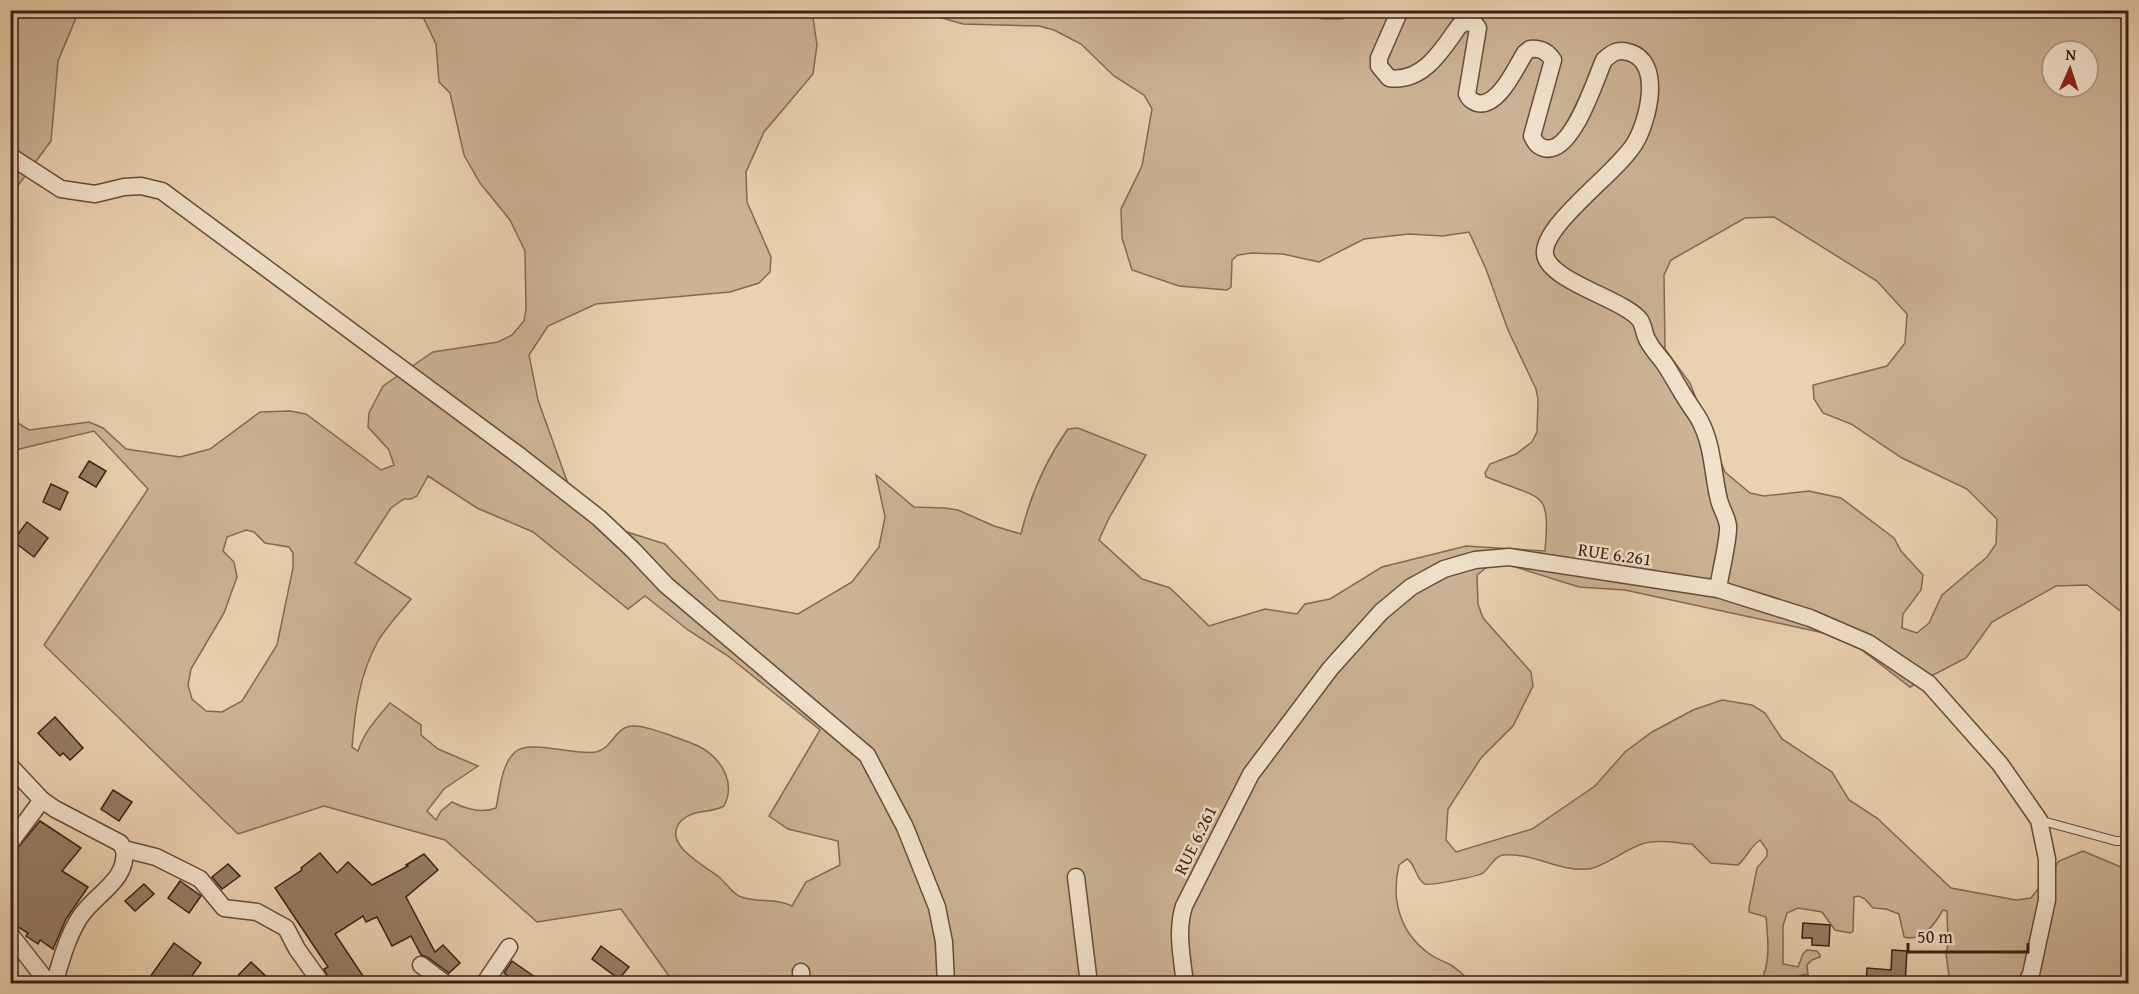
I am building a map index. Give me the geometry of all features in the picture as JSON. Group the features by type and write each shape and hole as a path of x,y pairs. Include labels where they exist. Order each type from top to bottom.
{"street":[{"path":"1323,10 1341,10"},
{"path":"1400,10 1380,58 1379,66 1389,78 1406,78 1429,65 1459,26 1465,22 1475,24 1478,28 1467,94 1469,99 1475,103 1484,104 1497,97 1525,53 1530,49 1544,50 1550,55 1553,60 1532,136 1535,143 1548,150 1556,148 1571,134 1604,60 1612,52 1621,50 1631,52 1639,56 1644,64 1649,76 1650,102 1643,126 1634,144 1621,162 1558,224 1545,245 1545,256 1549,264 1569,279 1625,309 1640,320 1647,340 1665,364 1703,425 1719,500 1728,526 1718,589"},
{"path":"10,156 61,189 95,194 124,187 141,186 162,191 521,457 599,518 666,585 867,755 905,827 938,908 944,942 946,984"},
{"name":"RUE 6.261","path":"1185,984 1179,938 1179,920 1184,906 1251,774 1329,669 1381,612 1411,587 1444,569 1475,560 1509,557 1718,589 1810,618 1868,643 1929,684 2000,764 2039,820 2047,859 2047,900 2031,974 2026,984"},
{"path":"10,766 42,800 55,810 120,843 124,849 124,866 120,876 90,903 80,917 63,952 54,984"},
{"path":"10,843 42,800"},
{"path":"124,849 156,857 200,879 224,908 257,912 286,928 297,949 322,984"},
{"path":"1076,877 1089,984"},
{"path":"10,934 49,984"},
{"path":"484,984 509,947"},
{"path":"421,965 446,984"}],"lane":[{"path":"2039,820 2128,841"}],"shaded area":[{"path":"11,11 82,11 76,18 58,61 51,141 11,195"},
{"path":"417,11 812,11 817,45 813,74 764,132 746,172 747,202 771,257 770,272 759,283 730,292 596,304 548,326 529,355 538,400 577,509 589,520 665,544 719,600 798,614 852,582 879,547 885,517 876,475 914,507 958,510 994,526 1021,534 1034,492 1046,466 1068,429 1078,428 1146,455 1109,518 1099,540 1142,579 1170,588 1209,626 1265,609 1297,614 1305,604 1330,599 1382,567 1466,546 1545,551 1546,517 1540,500 1524,491 1486,477 1485,473 1490,464 1516,454 1532,442 1537,432 1538,399 1536,389 1508,330 1486,269 1469,232 1443,236 1409,234 1364,239 1319,262 1283,254 1238,255 1232,260 1231,287 1227,290 1179,286 1132,270 1122,238 1121,209 1142,166 1152,109 1144,95 1114,76 1081,44 1054,30 1039,26 963,24 918,11 2128,11 2128,617 2087,585 2056,586 1992,622 1966,658 1910,687 1854,644 1824,633 1625,590 1579,587 1506,564 1491,564 1477,575 1478,604 1483,618 1531,672 1533,686 1513,726 1481,758 1448,809 1446,840 1456,852 1532,829 1595,786 1625,752 1652,732 1693,710 1722,700 1752,705 1765,713 1782,739 1832,772 1849,800 1877,818 1951,888 2016,900 2031,898 2059,861 2083,851 2128,870 2128,983 1950,983 1946,954 1947,911 1943,910 1932,926 1922,935 1904,937 1899,914 1886,909 1873,908 1859,896 1854,897 1853,931 1850,933 1835,930 1822,912 1798,908 1787,913 1783,926 1783,964 1798,967 1807,950 1817,951 1820,957 1807,965 1808,974 1789,978 1786,983 1760,983 1767,959 1766,917 1749,912 1749,908 1757,868 1767,856 1767,850 1760,840 1738,865 1711,863 1692,844 1654,842 1636,846 1588,869 1567,868 1524,856 1503,855 1483,873 1429,884 1422,882 1407,859 1399,865 1396,890 1399,913 1404,924 1417,944 1436,958 1451,965 1473,983 661,983 669,976 621,909 537,922 445,840 324,806 238,834 44,645 148,489 94,431 11,451 10,418 29,430 89,422 103,428 126,449 180,457 210,449 260,412 290,411 306,414 381,470 394,465 389,450 368,427 369,413 383,386 433,352 498,342 512,335 524,321 526,309 525,251 510,220 480,183 464,155 450,93 439,82 436,44 423,17","holes":["1774,217 1877,281 1907,314 1905,343 1887,366 1813,385 1814,399 1823,413 1851,424 1902,458 1967,489 1997,519 1996,544 1987,557 1942,595 1929,623 1917,633 1902,628 1903,614 1921,590 1923,575 1901,551 1894,538 1841,498 1809,491 1764,496 1750,493 1725,472 1690,383 1665,349 1664,275 1671,260 1745,218","428,476 477,508 533,532 628,609 645,596 688,630 728,656 820,730 769,816 788,829 838,841 840,865 806,882 792,906 779,902 752,900 736,894 719,877 687,853 676,837 676,829 687,816 724,806 728,789 725,773 716,759 702,748 647,728 626,727 602,750 596,752 542,747 522,748 510,757 502,778 496,808 485,811 474,810 452,802 441,811 436,820 427,811 444,789 478,766 438,749 421,735 421,725 390,703 367,731 358,751 352,747 359,694 371,655 384,632 411,599 355,563 391,508 404,499 417,496","246,530 254,532 265,543 289,547 293,553 293,568 277,645 242,701 222,712 206,711 192,699 188,685 191,669 224,613 237,577 234,562 223,551 227,537"]}],"building":[{"path":"89,461 106,471 96,487 79,477"},
{"path":"51,484 68,492 60,510 43,502"},
{"path":"27,522 48,538 34,557 13,541"},
{"path":"55,717 83,748 70,760 63,753 60,756 38,733"},
{"path":"113,790 132,802 119,821 101,809"},
{"path":"40,821 81,848 62,871 88,887 66,919 53,949 40,940 38,944 26,936 28,933 10,922 10,857"},
{"path":"320,853 337,873 348,862 372,885 408,866 406,865 424,854 438,870 406,897 435,952 443,945 460,963 449,973 421,955 411,936 392,946 377,917 366,922 363,916 335,934 363,976 360,978 363,984 332,984 324,969 328,967 275,888 302,870 301,868"},
{"path":"228,864 240,876 222,889 212,877"},
{"path":"180,881 201,896 189,913 168,898"},
{"path":"144,884 154,894 135,911 125,901"},
{"path":"1803,923 1830,925 1829,946 1812,945 1812,938 1802,938"},
{"path":"174,943 201,963 186,984 145,984"},
{"path":"601,946 629,967 619,979 592,959"},
{"path":"1892,950 1907,951 1905,984 1866,984 1867,968 1891,970"},
{"path":"512,961 545,984 519,984 504,973"},
{"path":"251,962 274,984 230,984"}]}
